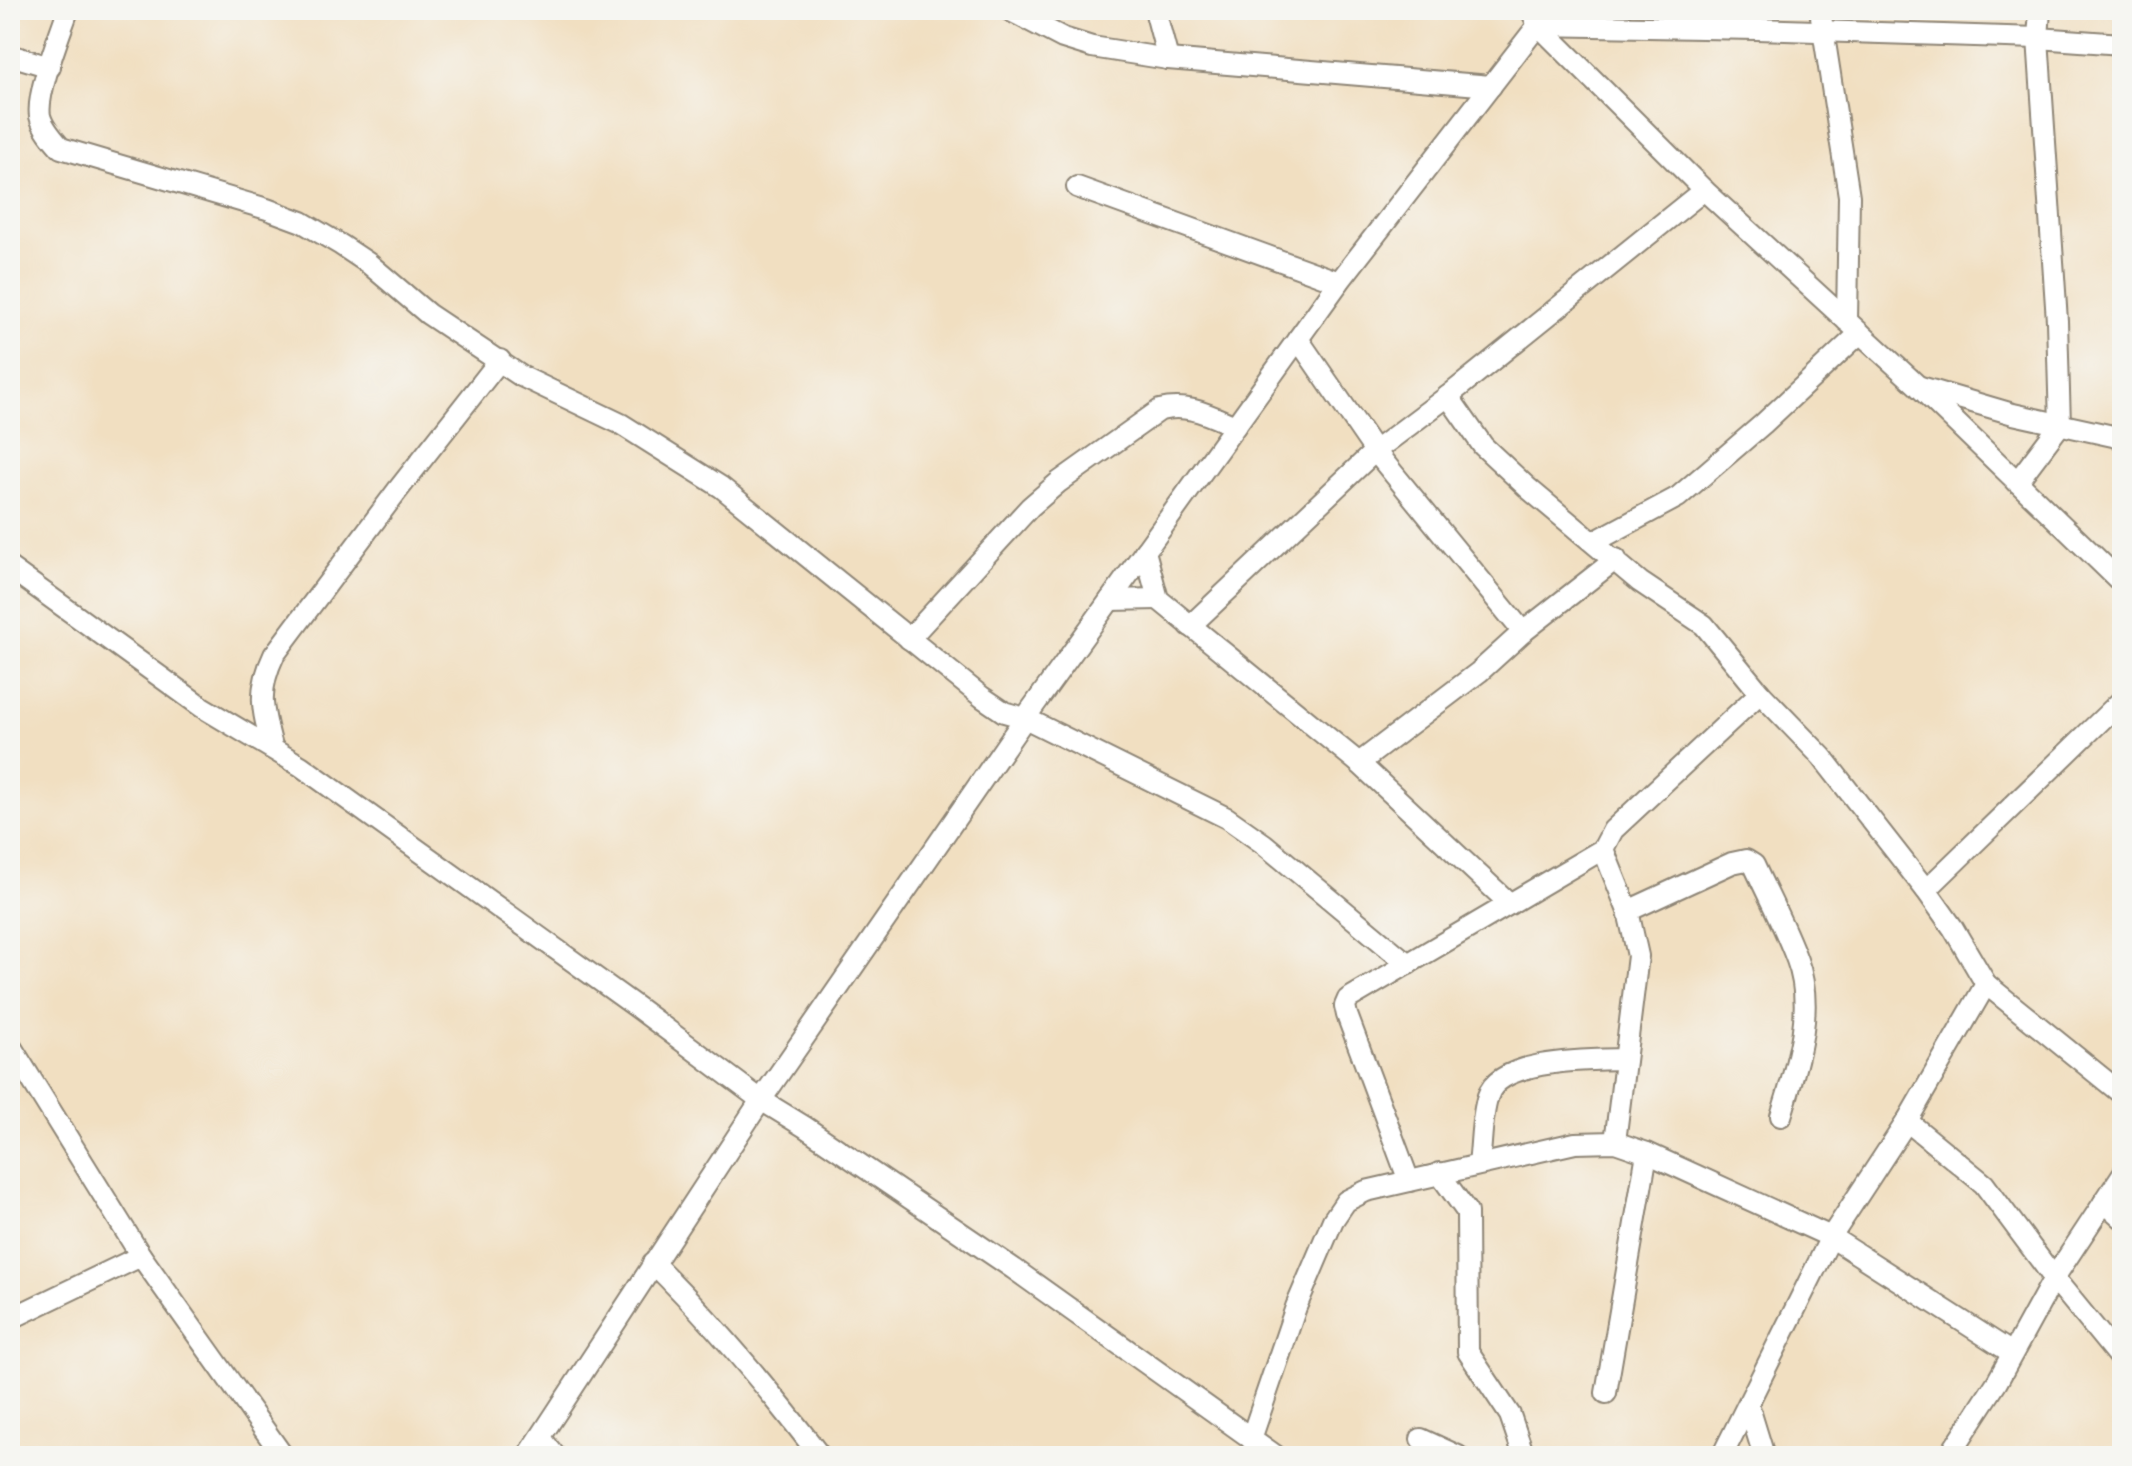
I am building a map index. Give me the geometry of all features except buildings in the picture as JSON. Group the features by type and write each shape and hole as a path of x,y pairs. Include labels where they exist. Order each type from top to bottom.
{"street":[{"path":"68,10 41,93 40,116 49,135 61,148 196,186 302,222 368,263 428,314 521,376 621,424 721,487 1004,712 1025,718 1227,818 1264,844 1408,964"},
{"path":"1009,10 1063,38 1092,47 1168,59 1491,86"},
{"path":"1155,10 1168,59"},
{"path":"1594,542 1678,497 1763,424 1854,327 1849,196 1820,10"},
{"path":"2017,482 2060,425 2057,321 2038,38 2040,10"},
{"path":"1535,18 2122,44"},
{"path":"528,1456 761,1100 1025,718 1339,282 1491,86 1535,18"},
{"path":"1535,18 1704,190 1918,386 2122,583"},
{"path":"10,55 50,67"},
{"path":"1077,187 1339,282"},
{"path":"1190,626 1375,451 1704,190"},
{"path":"1298,339 1375,451 1523,632"},
{"path":"272,746 261,696 264,677 274,655 500,360"},
{"path":"1918,386 2060,425 2122,438"},
{"path":"1448,396 1483,446 1529,489 1640,582 1704,625 1760,693 1822,757 1926,890 1986,984 2122,1094"},
{"path":"909,639 1030,507 1059,482 1160,410 1176,406 1199,410 1235,426"},
{"path":"1145,551 1158,599 1359,763 1510,904"},
{"path":"1359,763 1479,672 1523,632 1616,559"},
{"path":"10,568 202,707 272,746 761,1100 1014,1269 1276,1456"},
{"path":"1110,600 1158,599"},
{"path":"1409,1181 1345,1006 1348,999 1603,849 1613,830 1760,693"},
{"path":"1926,890 2122,700"},
{"path":"1603,849 1628,911 1638,966 1615,1142"},
{"path":"1628,911 1732,863 1746,860 1754,865 1798,962 1804,998 1798,1059 1781,1116"},
{"path":"1722,1456 1831,1237 1907,1121 1986,984"},
{"path":"10,1045 141,1256 283,1456"},
{"path":"1479,1164 1488,1094 1497,1082 1561,1060 1625,1059"},
{"path":"1907,1121 1984,1184 2054,1278 2122,1361"},
{"path":"1251,1439 1296,1307 1333,1220 1346,1201 1366,1191 1575,1143 1615,1142 1647,1153 1831,1237 2012,1353"},
{"path":"1606,1393 1647,1153"},
{"path":"1439,1173 1467,1212 1468,1352 1510,1415 1524,1456"},
{"path":"1949,1456 2054,1278 2122,1175"},
{"path":"2104,1202 2122,1218"},
{"path":"10,1319 141,1256"},
{"path":"653,1263 704,1313 764,1383 820,1456"},
{"path":"1749,1407 1764,1456"},
{"path":"541,1438 555,1456"},
{"path":"1421,1439 1458,1456"}]}
